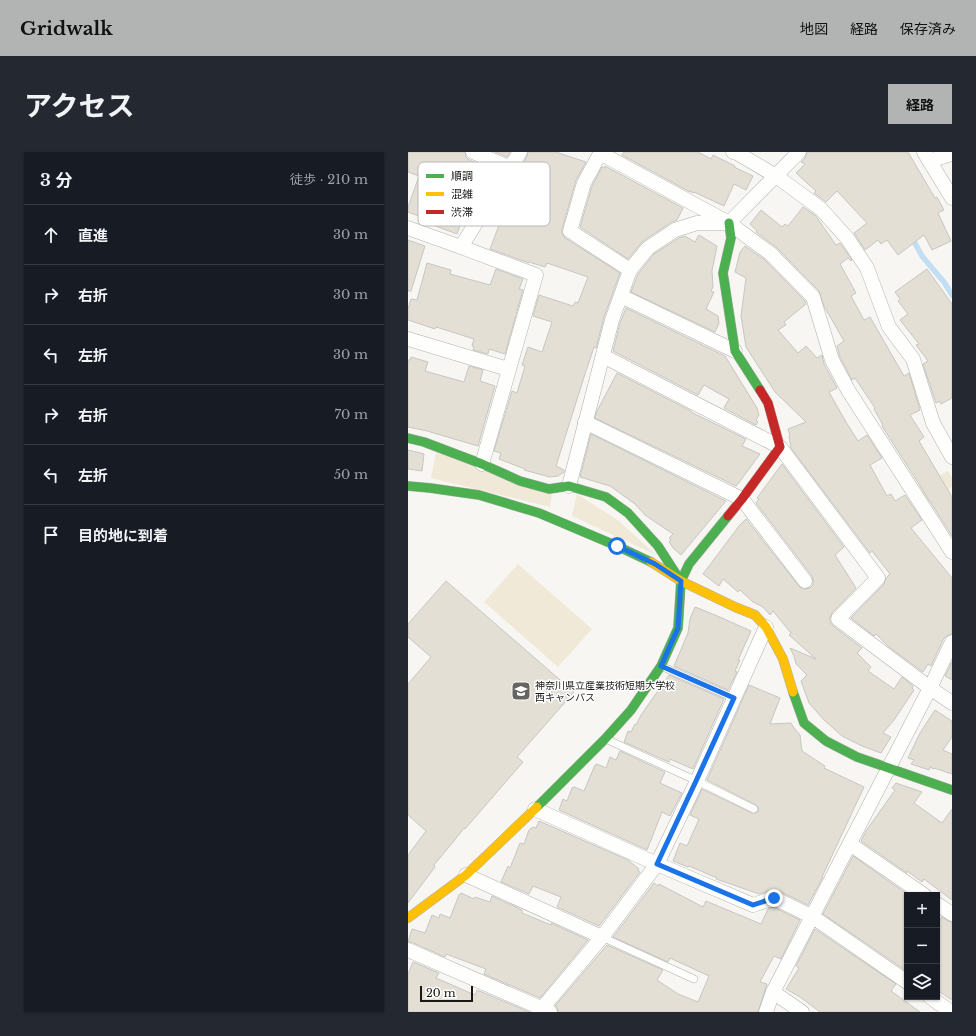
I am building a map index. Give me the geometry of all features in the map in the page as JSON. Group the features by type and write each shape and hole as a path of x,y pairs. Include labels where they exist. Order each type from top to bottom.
{"street":[{"path":"473,152 497,162"},
{"path":"514,162 520,152"},
{"path":"732,152 737,153 776,176 821,209 847,238 867,268 889,327 913,359 933,423 952,457"},
{"path":"569,486 612,320 630,270 648,248 675,230 698,223 729,223 799,152"},
{"path":"630,270 570,231 584,184 601,153 729,223 771,254 813,297 832,360 848,390 952,552"},
{"path":"952,154 927,157 952,198"},
{"path":"729,223 731,238 723,273 735,351 768,403 780,447 878,578 838,619 952,703"},
{"path":"461,247 474,226"},
{"path":"408,228 536,275 482,464"},
{"path":"621,296 735,351"},
{"path":"408,339 508,369"},
{"path":"603,356 780,447"},
{"path":"585,422 742,499 805,582"},
{"path":"408,438 424,442 482,464 520,481 549,489 569,486 606,497 628,513 658,546 681,581"},
{"path":"408,918 466,875 605,739 631,710 661,666 678,628 681,581 689,564 742,499 780,447"},
{"path":"408,486 480,495 539,513 617,546 655,564 681,581 755,615 766,628 783,659 796,703 804,723 826,741 857,758 952,790"},
{"path":"408,950 544,1011 657,864 766,628"},
{"path":"766,1012 773,992 813,917 952,642"},
{"path":"535,809 753,905 774,898 813,917 904,980"},
{"path":"850,844 920,892"},
{"path":"466,875 602,937"},
{"path":"940,906 952,914"},
{"path":"773,992 802,1012"},
{"path":"934,1000 951,1012"}],"lane":[{"path":"661,666 734,698"},
{"path":"605,739 754,809"},
{"path":"602,937 694,978"}],"shaded area":[{"path":"436,452 552,495 550,507 431,478"},
{"path":"948,471 952,477 952,487 927,503 917,488"},
{"path":"577,494 619,521 656,555 572,516"},
{"path":"518,564 592,629 558,667 484,602"}],"building":[{"path":"408,152 465,152 466,157 474,162 418,162 418,176 408,172"},
{"path":"495,152 510,152 507,157"},
{"path":"528,152 556,152 586,162 576,180 562,233 565,238 620,273 604,317 596,348 594,347 585,374 556,466 564,470 564,472 558,476 550,477 524,470 525,469 499,459 501,453 494,451 512,391 517,393 525,366 522,365 528,347 542,352 552,322 533,316 539,295 573,306 575,302 578,303 588,277 547,263 545,267 529,263 490,249 499,226 550,226 550,162 524,162"},
{"path":"624,152 698,152 711,159 713,155 753,176 746,190 734,184 724,206 694,192 690,192 622,155"},
{"path":"807,152 908,152 935,198 937,197 944,210 938,213 951,241 932,250 924,235 898,255 887,240 881,244 878,240 865,250 854,233 867,223 837,191 826,202 814,193 816,191 796,173 805,164 801,162 805,158"},
{"path":"605,166 683,208 677,220 643,241 628,259 580,227 592,186 602,167 604,168"},
{"path":"418,179 418,216 408,212 408,207"},
{"path":"803,207 815,215 836,245 840,243 852,260 851,261 848,258 840,264 856,293 851,296 864,320 870,317 904,376 909,373 920,410 910,415 924,437 919,441 952,497 952,536 882,426 883,425 874,409 875,408 855,378 852,380 840,357 837,346 844,341 824,306 819,291 777,248 756,232 757,231 750,224 761,210 782,227 785,224 788,226"},
{"path":"435,226 460,226 457,234"},
{"path":"699,235 717,246 712,271 713,287 711,291 714,292 706,309 718,316 719,323 715,332 631,292 638,274 654,254 679,238 685,236 695,242"},
{"path":"408,240 425,246 411,291 408,291"},
{"path":"745,246 765,260 805,301 806,304 784,322 786,325 778,330 798,353 806,346 817,358 822,355 824,364 837,388 829,392 846,422 858,441 867,435 882,458 870,465 887,496 891,494 895,501 905,495 922,520 911,528 952,578 952,634 944,638 931,666 928,664 923,672 889,647 876,634 874,636 851,618 884,584 886,578 890,574 872,551 870,553 791,448 788,429 806,422 775,392 746,347 741,316 746,278 735,272 740,252"},
{"path":"427,263 451,270 450,274 490,285 496,269 523,279 519,289 523,290 505,354 489,349 488,354 473,350 474,347 472,346 474,339 408,320 408,309 411,299 417,300"},
{"path":"927,269 952,304 952,398 941,404 939,401 936,403 923,364 928,361 916,345 919,344 900,320 908,314 898,301 900,299 895,292"},
{"path":"626,308 725,356 757,408 759,415 756,420 758,422 756,425 724,408 729,399 704,385 698,395 613,351 620,323"},
{"path":"411,357 428,362 425,371 464,382 469,366 483,370 480,381 495,386 478,446 408,427 408,360 410,360"},
{"path":"617,373 746,439 742,446 760,454 736,486 595,418 597,411"},
{"path":"591,434 726,501 681,555 669,542 671,540 669,538 673,534 645,515 635,504 610,486 580,477"},
{"path":"408,450 424,454 422,471 408,469"},
{"path":"782,464 844,547 835,555 856,588 832,613 830,622 833,626 862,648 857,653 871,667 868,671 894,689 902,677 913,686 912,688 914,690 894,720 883,733 891,737 881,753 842,736 824,720 809,703 801,681 807,675 796,664 790,648 816,659 789,635 791,633 773,611 770,615 763,607 753,602 740,590 738,592 723,579 719,586 703,574 739,526 746,519 802,589 810,588 813,585 812,576 756,503 759,499 757,498"},
{"path":"446,581 574,692 517,757 523,762 465,829 464,828 434,865 435,867 408,903 408,855 426,831 408,815 408,684 431,657 408,637 408,624"},
{"path":"695,607 751,631 738,660 740,660 735,671 737,672 728,690 674,666 688,633 690,619"},
{"path":"952,662 952,680 945,676"},
{"path":"669,675 724,699 693,769 670,759 669,762 624,742 628,731 631,732"},
{"path":"749,685 780,698 770,724 791,723 800,735 802,751 825,766 824,768 864,787 823,877 808,905 777,890 771,890 759,894 716,879 717,878 689,866 688,867 673,861 680,843 687,846 699,819 690,815 702,789 752,813 759,811 756,805 707,780"},
{"path":"935,710 952,721 952,737 943,750 952,754 952,774 930,767 929,770 911,764 914,760 908,758 920,733"},
{"path":"620,751 665,772 660,783 682,793 670,816 662,812 647,850 559,810 563,799 567,801 572,788 574,787 584,791 595,765 597,764 606,768 610,757 616,760"},
{"path":"896,783 922,792 914,803 942,823 952,809 952,900 924,879 922,882 907,871 907,873 861,841 866,831 895,790 892,788"},
{"path":"539,821 628,860 639,869 638,871 640,872 599,926 557,907 561,897 533,886 529,894 501,882 508,866 510,868 520,843 524,844 529,830 533,827 536,828"},
{"path":"853,856 904,892 904,969 823,914"},
{"path":"654,883 658,886 659,884 703,907 706,901 761,924 768,909 773,907 800,920 781,959 774,956 760,982 767,984 758,1012 558,1012 557,1007 555,1006 607,945 663,970 657,980 678,994 698,1002 709,976 670,958 668,962 613,937"},
{"path":"461,893 474,899 475,897 490,902 492,896 522,910 522,913 551,925 551,923 588,940 540,998 484,974 486,969 446,954 445,957 408,942 412,929 425,933 432,915 439,918 440,914 450,918"},
{"path":"942,917 952,922 952,1000 940,992 940,920"},
{"path":"815,929 896,984 891,991 920,1012 820,1012 800,997 786,989 799,968 796,966"},
{"path":"413,962 439,973 436,978 475,995 477,990 529,1012 408,1012 408,974"}],"waterway":[{"path":"911,236 922,256 944,282 952,295"}],"traffic: fast":[{"path":"729,223 731,238 723,273 735,351 760,390"},
{"path":"408,438 424,442 482,464 520,481 549,489 569,486 606,497 628,513 658,546 676,574"},
{"path":"408,486 479,495 539,513 651,562"},
{"path":"537,807 605,739 631,710 661,666 678,628 681,581 689,564 728,516"},
{"path":"793,692 804,723 826,741 857,757 952,790"}],"traffic: slow":[{"path":"651,562 681,581 755,615 766,627 783,659 793,692"},
{"path":"408,918 466,875 537,807"}],"traffic: jam":[{"path":"728,516 780,447 768,403 760,390"}],"place":[{"name":"神奈川県立産業技術短期大学校 西キャンパス","path":"521,691"}],"route":[{"path":"617,546 655,564 681,581 678,628 661,666 734,698 657,864 753,905 774,898"}]}
